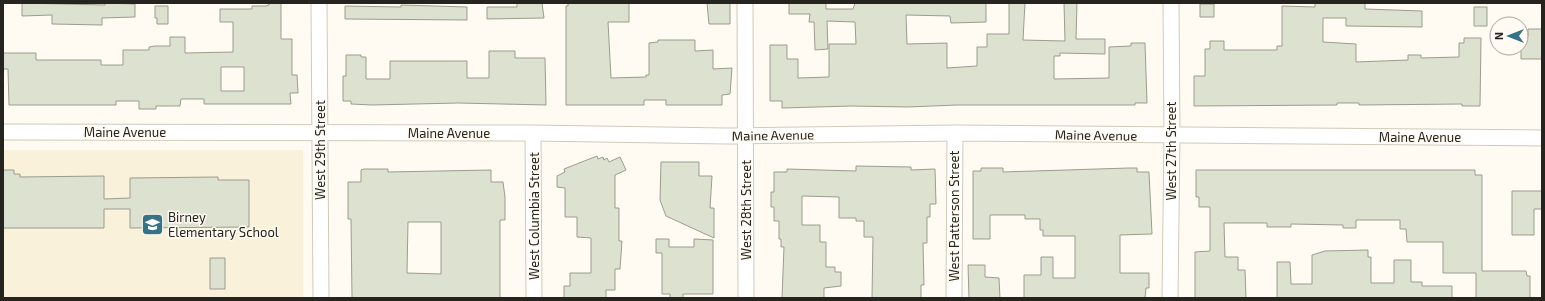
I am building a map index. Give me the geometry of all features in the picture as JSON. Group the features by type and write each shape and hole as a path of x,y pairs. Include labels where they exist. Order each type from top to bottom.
{"street":[{"name":"West 29th Street","path":"319,3 321,298"},
{"name":"West 28th Street","path":"745,3 746,298"},
{"name":"West 27th Street","path":"1170,298 1172,136 1171,3"},
{"name":"Maine Avenue","path":"3,132 726,136 746,134 955,133 1542,138"},
{"name":"West Patterson Street","path":"954,298 955,133"},
{"name":"West Columbia Street","path":"534,134 534,298"}],"shaded area":[{"name":"Birney Elementary School","path":"3,150 303,150 303,298 3,298"}],"building":[{"path":"22,3 105,5 105,3 135,4 135,17 102,18 102,25 52,24 52,15 22,16"},
{"path":"269,3 281,3 281,39 292,39 292,75 297,75 298,93 290,93 291,104 204,104 204,99 181,99 180,106 156,106 156,109 139,109 139,101 116,101 116,105 9,105 8,69 3,69 3,53 36,53 36,60 101,60 101,65 123,65 123,50 149,50 149,47 170,46 170,37 185,37 185,53 233,52 233,22 220,22 220,9 252,9 252,6 269,5","holes":["221,67 244,67 244,91 221,91"]},
{"path":"517,3 542,3 544,18 487,19 487,7 517,7"},
{"path":"568,3 629,3 629,22 608,22 611,78 646,77 646,75 649,75 649,43 658,42 658,40 695,40 695,51 713,50 713,69 732,68 730,94 722,95 722,105 666,105 666,100 644,100 644,105 566,105 566,6 568,6"},
{"path":"707,3 730,3 730,24 709,24"},
{"path":"789,3 826,3 826,9 853,9 855,3 986,3 986,22 951,23 950,16 906,15 907,44 947,43 947,68 977,66 977,47 987,47 987,34 1009,34 1009,3 1025,3 1023,40 1065,41 1064,3 1077,3 1076,39 1105,39 1105,54 1060,53 1060,56 1054,56 1054,79 1109,78 1109,47 1131,46 1131,43 1145,43 1147,103 1135,103 1135,105 957,105 782,108 782,101 770,101 770,45 787,45 787,59 798,59 798,78 829,77 829,44 856,44 855,22 827,21 828,49 815,50 814,22 809,22 810,14 789,14"},
{"path":"1315,3 1365,3 1365,9 1422,11 1422,27 1346,26 1346,18 1323,18 1323,42 1356,44 1356,62 1408,60 1408,55 1421,55 1421,58 1459,57 1459,43 1464,43 1464,38 1481,38 1480,106 1462,106 1462,104 1359,105 1359,103 1337,103 1337,105 1194,106 1194,76 1205,76 1205,49 1210,49 1210,41 1224,41 1224,50 1277,50 1277,46 1282,46 1282,6 1315,7"},
{"path":"1200,4 1214,4 1214,17 1200,17"},
{"path":"401,5 467,7 467,20 345,19 345,6 401,7"},
{"path":"155,6 168,6 168,24 157,24 157,18 155,18"},
{"path":"1474,7 1487,7 1487,26 1474,26"},
{"path":"1529,29 1542,29 1542,59 1521,59 1521,56 1529,56"},
{"path":"489,51 515,51 515,58 545,58 546,105 458,103 372,105 351,104 351,101 343,101 343,76 346,76 346,55 361,55 361,57 366,57 366,79 390,79 390,61 467,61 467,78 489,78"},
{"path":"597,156 598,159 603,157 604,160 607,158 609,162 620,157 626,170 615,175 615,208 619,208 619,241 622,241 620,269 615,269 615,290 606,290 606,298 564,298 564,286 570,286 570,273 591,273 591,238 577,237 577,217 565,217 565,188 557,187 557,176 565,172 564,169"},
{"path":"661,162 699,162 699,176 712,176 710,208 714,208 714,238 666,216 660,200"},
{"path":"856,166 911,167 911,170 935,169 936,204 930,204 930,217 927,217 927,243 923,243 924,285 921,285 921,298 872,298 873,237 864,237 864,221 856,221 856,218 839,218 839,197 802,196 802,225 820,225 820,242 826,242 826,267 835,267 835,272 841,272 841,286 824,288 824,298 782,298 784,247 781,247 781,239 779,239 779,221 774,221 774,207 771,207 771,192 774,192 774,172 787,172 787,169 856,171"},
{"path":"981,168 1003,168 1003,172 1137,168 1137,172 1149,172 1152,234 1120,235 1120,273 1149,273 1149,288 1146,288 1145,298 1024,298 1024,275 1041,275 1041,257 1053,257 1053,278 1075,278 1075,236 1043,236 1043,230 1040,230 1040,219 1025,219 1025,215 990,215 990,239 973,239 973,171 981,171"},
{"path":"388,169 388,172 491,170 491,182 503,182 505,197 505,220 500,220 500,298 352,298 351,219 348,219 348,182 361,182 361,170","holes":["408,222 441,222 441,274 407,273"]},
{"path":"3,170 14,170 14,174 20,174 20,177 104,176 104,199 130,198 130,178 218,177 218,180 249,180 249,227 130,228 130,209 104,209 104,228 3,228"},
{"path":"1196,170 1475,170 1475,175 1482,175 1482,271 1526,271 1527,276 1530,276 1530,298 1476,298 1476,273 1443,273 1443,242 1407,242 1406,229 1400,229 1400,220 1356,220 1356,228 1343,228 1343,225 1291,224 1291,227 1267,227 1267,223 1224,223 1225,257 1238,257 1238,270 1245,270 1246,298 1195,298 1195,252 1210,251 1210,207 1199,207 1199,197 1196,197"},
{"path":"1512,191 1542,191 1542,209 1534,209 1534,235 1512,235"},
{"path":"656,239 669,239 669,247 694,247 694,239 713,240 713,294 683,294 683,298 670,298 670,294 662,294 662,253 656,253"},
{"path":"1368,250 1368,257 1371,257 1371,283 1394,283 1394,260 1411,260 1411,282 1422,282 1422,286 1452,286 1452,298 1277,298 1277,262 1290,262 1291,284 1312,284 1312,255 1325,251"},
{"path":"210,258 225,258 225,289 210,289"},
{"path":"968,265 985,265 985,277 999,278 1000,298 969,298"}],"place":[{"name":"Birney Elementary School","path":"153,224"}]}
